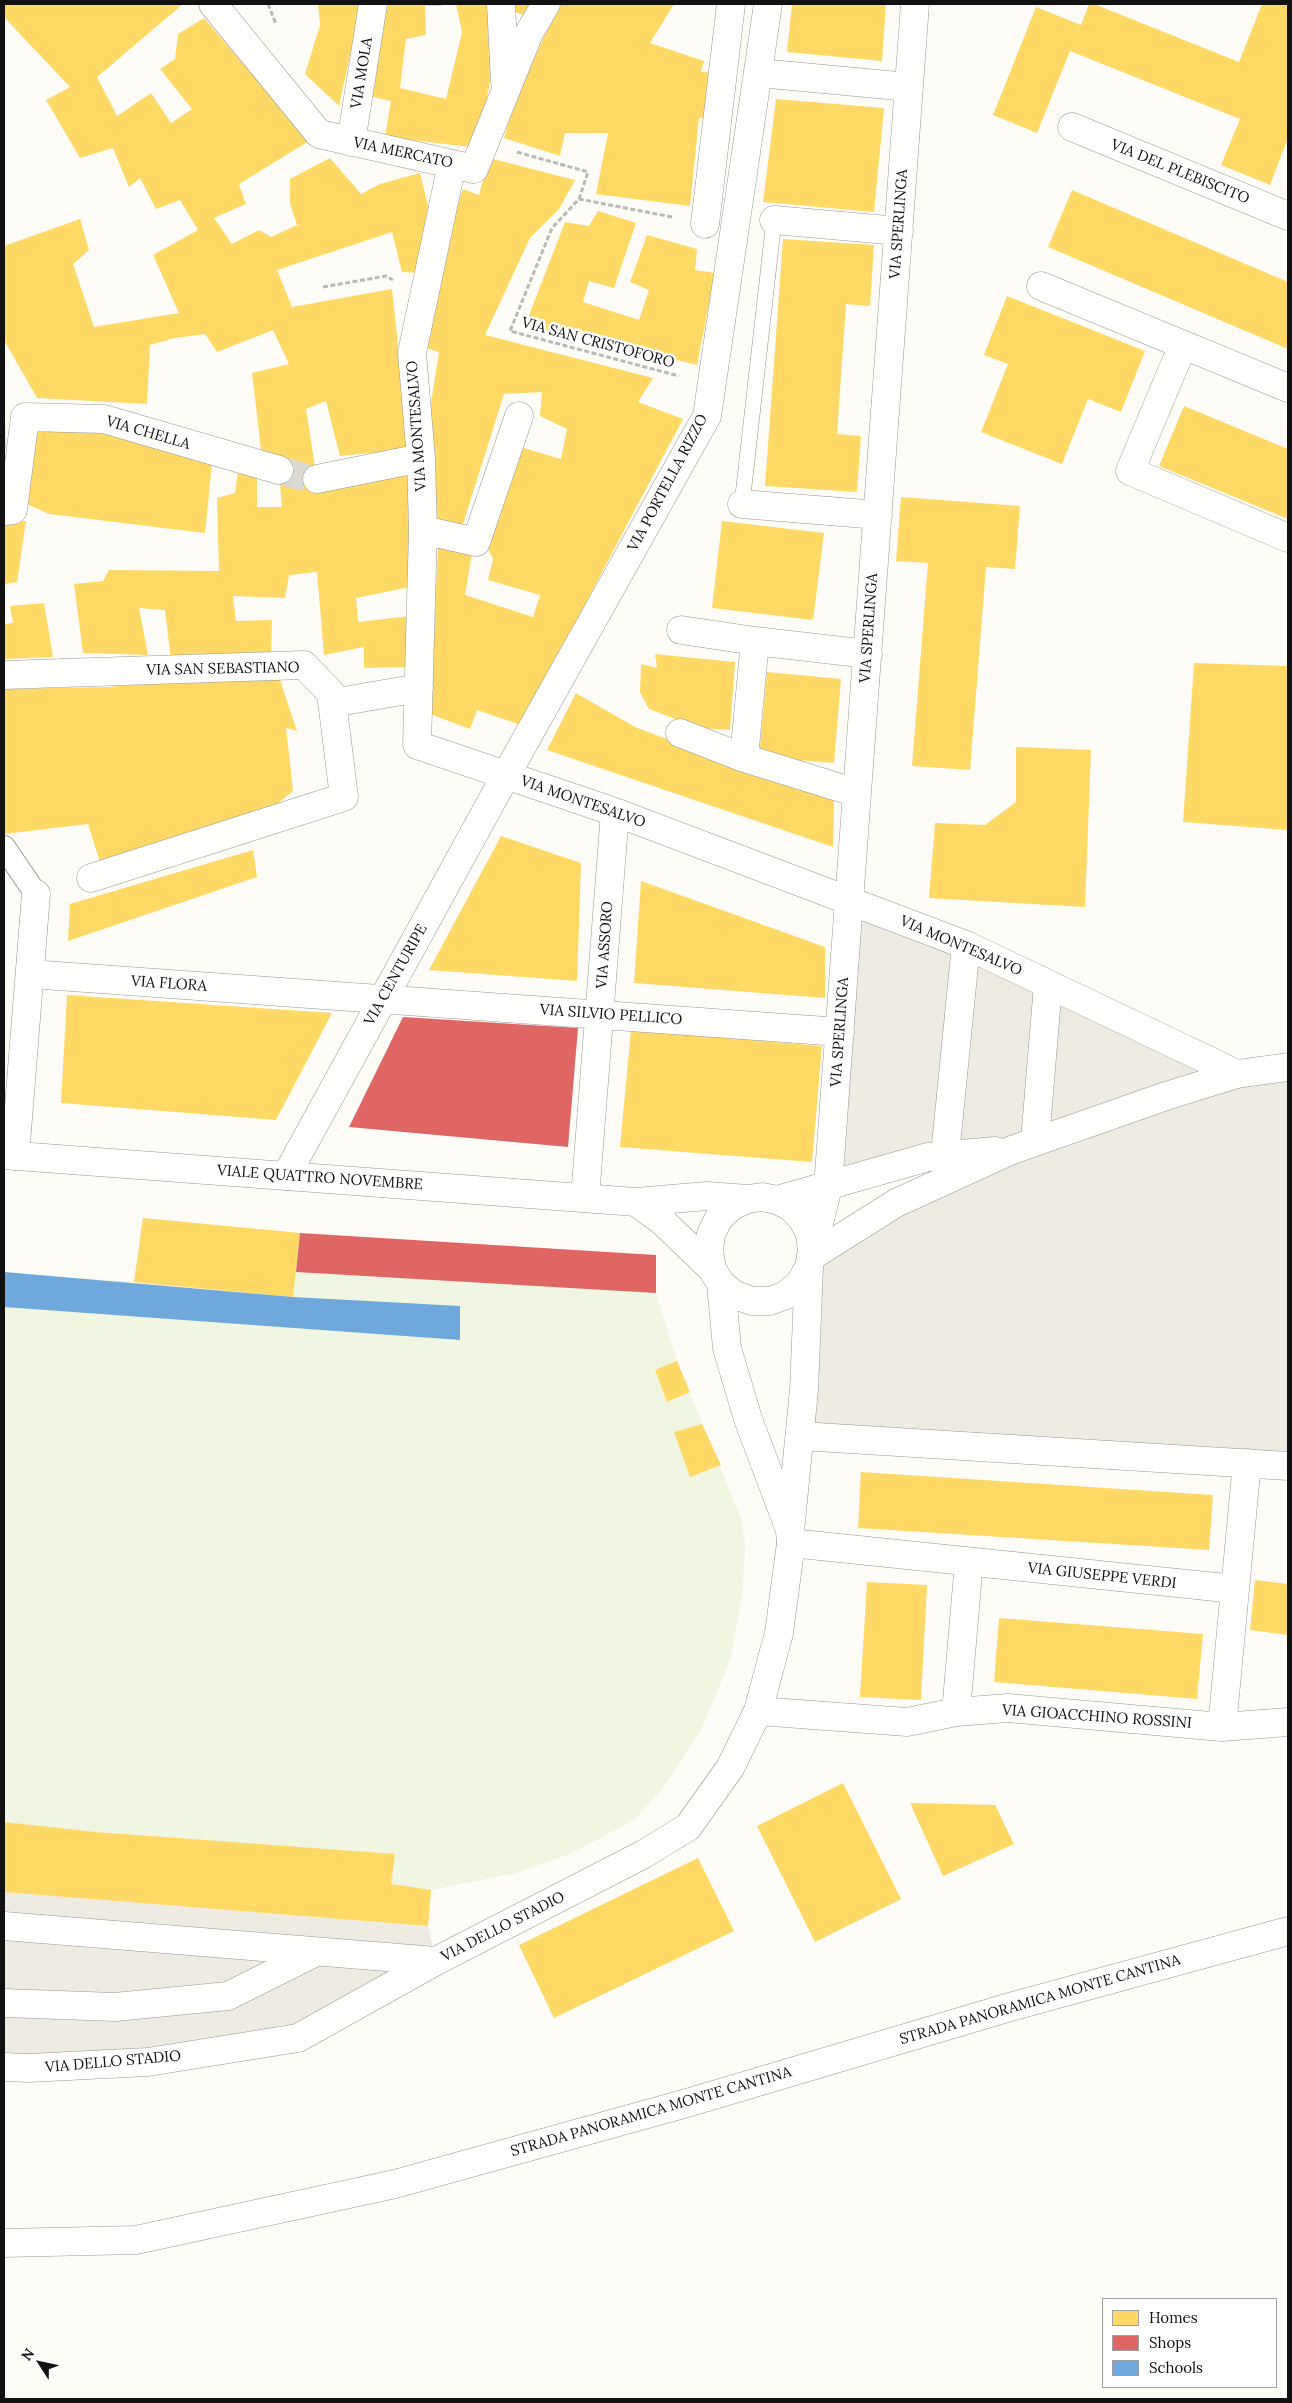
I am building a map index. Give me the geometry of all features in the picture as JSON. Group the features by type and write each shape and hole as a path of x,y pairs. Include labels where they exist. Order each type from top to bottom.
{"street":[{"name":"VIA MERCATO","path":"213,4 319,134 474,169 529,33 546,4"},
{"name":"VIA MOLA","path":"351,142 373,4"},
{"path":"501,4 505,89"},
{"path":"704,224 731,4"},
{"name":"VIA PORTELLA RIZZO","path":"506,775 707,416 768,4"},
{"name":"VIA SPERLINGA","path":"811,1258 828,1187 915,4"},
{"path":"759,73 909,86"},
{"name":"VIA DEL PLEBISCITO","path":"1072,127 1288,216"},
{"name":"VIA MONTESALVO","path":"452,164 412,353 421,458 423,530 417,745 615,812 966,946 1237,1074"},
{"path":"774,220 898,231"},
{"path":"1042,286 1288,388"},
{"path":"1183,345 1130,471 1288,538"},
{"path":"423,530 476,542 519,416"},
{"name":"VIA CHELLA","path":"4,511 13,510 25,418 104,419 279,470"},
{"path":"316,479 421,458"},
{"path":"742,504 878,515"},
{"path":"681,630 868,654"},
{"path":"744,758 755,641"},
{"name":"VIA SAN SEBASTIANO","path":"4,675 304,665 331,693 344,797 91,878"},
{"path":"332,703 418,688"},
{"path":"680,733 744,758 857,793"},
{"name":"VIA CENTURIPE","path":"286,1176 506,775"},
{"name":"VIA ASSORO","path":"585,1198 615,812"},
{"path":"4,847 36,894 30,974 14,1049 9,1156"},
{"path":"945,1155 966,946"},
{"name":"VIA FLORA","path":"30,974 383,999"},
{"path":"1023,1146 1048,985"},
{"name":"VIA SILVIO PELLICO","path":"383,999 840,1032"},
{"path":"811,1258 896,1203 1023,1146 1237,1074 1288,1067"},
{"path":"777,1200 928,1157 1023,1146"},
{"name":"VIALE QUATTRO NOVEMBRE","path":"9,1156 636,1202 707,1196 748,1199"},
{"path":"636,1202 662,1221 717,1276 735,1295 752,1301 770,1300 786,1295 800,1283 811,1258 810,1234 803,1220 791,1208 777,1200 762,1197 748,1199 732,1206 719,1218 710,1234 709,1251 717,1276 727,1348 748,1418 791,1537"},
{"name":"VIA DELLO STADIO","path":"4,2067 29,2068 148,2062 298,2038 436,1961 644,1854 688,1827 730,1768 758,1711 779,1633 791,1537 804,1390 811,1258"},
{"path":"800,1436 1288,1466"},
{"path":"1222,1727 1247,1463"},
{"name":"VIA GIUSEPPE VERDI","path":"791,1537 969,1562 1235,1589"},
{"path":"956,1712 969,1562"},
{"name":"VIA GIOACCHINO ROSSINI","path":"758,1711 907,1722 956,1712 1008,1708 1222,1727 1288,1722"},
{"path":"4,1926 436,1961"},
{"name":"STRADA PANORAMICA MONTE CANTINA","path":"4,2242 136,2240 395,2184 687,2103 1010,2007 1288,1931"},
{"path":"4,2004 115,2007 228,1996 317,1952"}],"lane":[{"path":"742,504 774,220"}],"path":[{"name":"VIA SAN CRISTOFORO","path":"483,143 588,172 579,199 552,228 510,331 711,384"},
{"path":"579,199 704,224"},
{"path":"323,286 386,276 423,295"}],"green space":[{"path":"143,1218 300,1233 297,1272 656,1293 677,1361 742,1521 745,1544 743,1589 731,1658 702,1728 664,1787 634,1820 570,1854 516,1873 431,1890 428,1926 4,1892 4,1272 134,1282"}],"shaded area":[{"path":"849,901 1237,1074 1288,1067 1288,1466 800,1436 809,1267 1010,1151 828,1187"},
{"path":"4,1892 428,1926 436,1961 298,2038 4,2067"}],"building: Homes":[{"path":"4,4 183,4 97,77 117,116 151,93 171,123 192,109 160,69 175,59 178,34 204,18 309,141 239,184 246,204 214,218 232,244 259,230 271,237 297,225 290,203 290,179 330,158 361,194 380,184 420,173 428,206 418,273 402,272 392,232 277,270 292,307 392,289 409,449 340,456 326,401 306,409 318,486 412,469 410,587 356,598 358,622 410,616 409,667 364,668 364,647 324,655 317,572 289,575 285,598 233,596 236,621 272,620 271,656 171,661 165,610 139,608 148,655 83,653 74,584 103,581 109,570 219,571 217,498 235,493 238,472 257,476 257,507 282,507 279,470 262,458 252,373 289,364 273,330 217,352 205,334 175,338 150,345 147,404 37,398 4,340 4,246 80,219 89,250 73,264 94,327 179,313 153,255 198,230 180,200 156,209 140,178 129,187 113,148 80,158 46,100 70,87 4,17"},
{"path":"318,4 361,4 339,106 305,74 320,25"},
{"path":"384,4 443,4 442,6 425,6 426,35 406,39 400,88 446,99 462,32 456,4 491,4 493,62 485,111 470,147 385,137 391,101 369,96"},
{"path":"507,4 535,4 526,16 507,9"},
{"path":"559,4 674,4 650,43 704,61 701,72 715,72 710,119 699,118 690,206 596,194 608,133 565,133 560,156 504,138 514,102"},
{"path":"792,4 886,4 882,61 787,52"},
{"path":"1089,4 1094,4 1239,62 1262,4 1288,4 1288,138 1270,185 1221,165 1240,119 1070,51 1037,133 993,115 1036,7 1081,25"},
{"path":"776,99 884,108 874,212 763,202"},
{"path":"489,158 575,180 559,209 530,238 485,335 653,378 638,402 683,419 521,725 477,710 470,729 430,714 438,547 472,553 465,595 533,617 540,595 488,580 493,559 486,545 517,446 561,459 567,429 540,416 542,392 504,394 462,527 431,522 430,409 439,352 422,347 438,264 463,189 479,195"},
{"path":"1072,190 1288,282 1288,349 1048,247"},
{"path":"598,211 636,223 614,288 589,281 583,302 639,320 649,290 630,282 647,235 697,249 695,270 715,273 697,365 600,341 578,328 570,342 524,328 565,222 589,226"},
{"path":"783,239 874,245 870,306 846,304 837,434 861,436 857,492 765,486"},
{"path":"1007,296 1145,351 1121,412 1088,399 1062,464 981,432 1008,364 984,355"},
{"path":"1184,406 1288,449 1288,519 1159,466"},
{"path":"5,415 6,449 4,449"},
{"path":"38,426 121,434 212,463 205,533 49,514 25,503"},
{"path":"901,497 1020,506 1015,569 986,567 970,770 912,766 928,563 896,561"},
{"path":"26,521 17,582 4,584 4,522"},
{"path":"722,521 824,533 813,620 712,608"},
{"path":"44,603 53,657 4,659 4,624 13,623 10,606"},
{"path":"655,654 735,662 730,730 699,728 649,709 640,692 641,664 657,668"},
{"path":"1194,663 1288,666 1288,830 1183,822"},
{"path":"767,672 841,679 834,763 759,757"},
{"path":"278,674 297,731 286,728 293,791 275,806 100,862 88,824 4,834 4,689 108,687"},
{"path":"576,693 635,727 735,765 834,799 833,847 547,750"},
{"path":"1016,747 1091,750 1085,907 929,898 935,823 985,825 1016,802"},
{"path":"501,836 581,863 577,981 429,970"},
{"path":"253,850 257,877 68,941 70,904"},
{"path":"641,881 825,947 825,998 634,983"},
{"path":"67,995 332,1013 276,1120 61,1103"},
{"path":"631,1030 822,1046 812,1162 620,1147"},
{"path":"143,1218 300,1233 293,1297 134,1282"},
{"path":"677,1361 690,1392 667,1402 655,1370"},
{"path":"702,1424 721,1465 690,1477 674,1432"},
{"path":"861,1472 1213,1495 1209,1550 858,1528"},
{"path":"1255,1580 1288,1584 1288,1635 1250,1630"},
{"path":"867,1582 927,1585 921,1700 860,1697"},
{"path":"999,1618 1203,1634 1197,1699 994,1682"},
{"path":"843,1783 901,1899 815,1942 757,1826"},
{"path":"910,1803 995,1805 1014,1844 943,1876"},
{"path":"4,1822 96,1832 395,1854 391,1884 431,1890 428,1926 4,1892"},
{"path":"698,1858 734,1931 554,2018 519,1945"}],"building: Shops":[{"path":"403,1017 578,1028 568,1147 349,1127"},
{"path":"300,1233 656,1255 656,1293 296,1272"}],"building: Schools":[{"path":"4,1272 293,1297 460,1306 460,1340 4,1307"}],"tunnel":[{"path":"279,470 313,480 317,479"}]}
